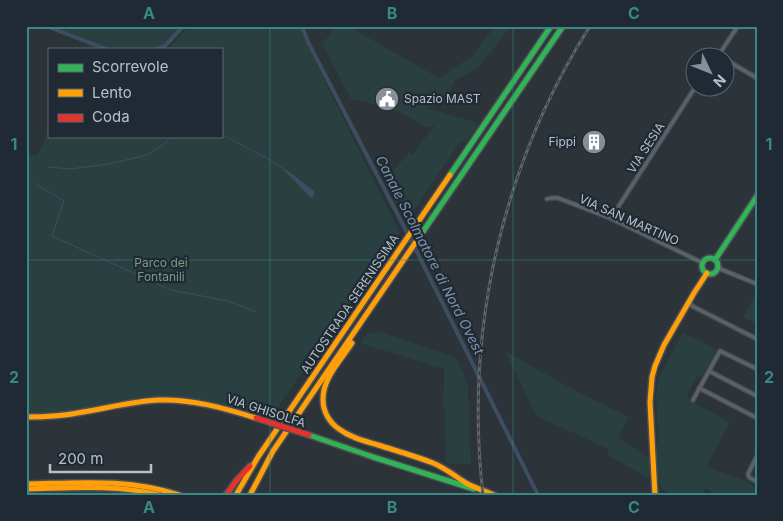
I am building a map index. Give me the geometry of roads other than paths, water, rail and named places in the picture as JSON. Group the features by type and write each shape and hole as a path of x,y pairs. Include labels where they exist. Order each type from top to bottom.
{"main road":[{"name":"AUTOSTRADA SERENISSIMA","path":"236,495 258,457 551,26"},
{"name":"AUTOSTRADA SERENISSIMA","path":"250,495 273,451 563,26"},
{"path":"715,260 757,196"},
{"path":"706,273 703,269 704,263 708,259 715,260"},
{"path":"706,273 714,273 718,268 715,260"},
{"path":"655,495 650,402 654,366 662,346 685,307 691,303 706,273"},
{"path":"370,311 326,384 323,402 329,420 347,434 440,467 493,495"},
{"name":"VIA GHISOLFA","path":"26,417 56,417 135,402 165,400 206,403 493,495"},
{"path":"226,495 258,457"},
{"path":"26,484 113,482 149,487 179,495"},
{"path":"26,489 104,487 159,495"},
{"path":"143,495 152,493"}],"street":[{"path":"722,48 738,26"},
{"path":"736,66 757,78"},
{"name":"VIA SESIA","path":"610,218 688,98"},
{"name":"VIA SAN MARTINO","path":"547,199 558,198 610,218 704,263"},
{"path":"718,268 756,282"},
{"path":"691,303 757,339"},
{"path":"692,400 720,351 757,369"},
{"path":"709,371 757,396"},
{"path":"699,388 757,418"},
{"path":"757,456 748,474 757,482"}],"water":[{"path":"282,168 314,191 313,198 310,197"}],"waterway":[{"path":"46,26 103,48"},
{"path":"159,48 165,46 183,26"},
{"name":"Canale Scolmatore di Nord Ovest","path":"302,26 308,42 415,248 538,495"},
{"path":"222,135 282,168"},
{"path":"48,167 70,169 109,164 147,155 170,138"},
{"path":"34,183 64,201 52,236 171,290 228,301 256,312"}],"railway":[{"path":"483,495 479,433 479,372 485,311 496,251 512,192 533,135 559,79 590,26"}],"place":[{"name":"Spazio MAST","path":"387,99"},
{"name":"Fippi","path":"594,142"}],"park label":[{"name":"Parco dei Fontanili","path":"161,270"}]}
